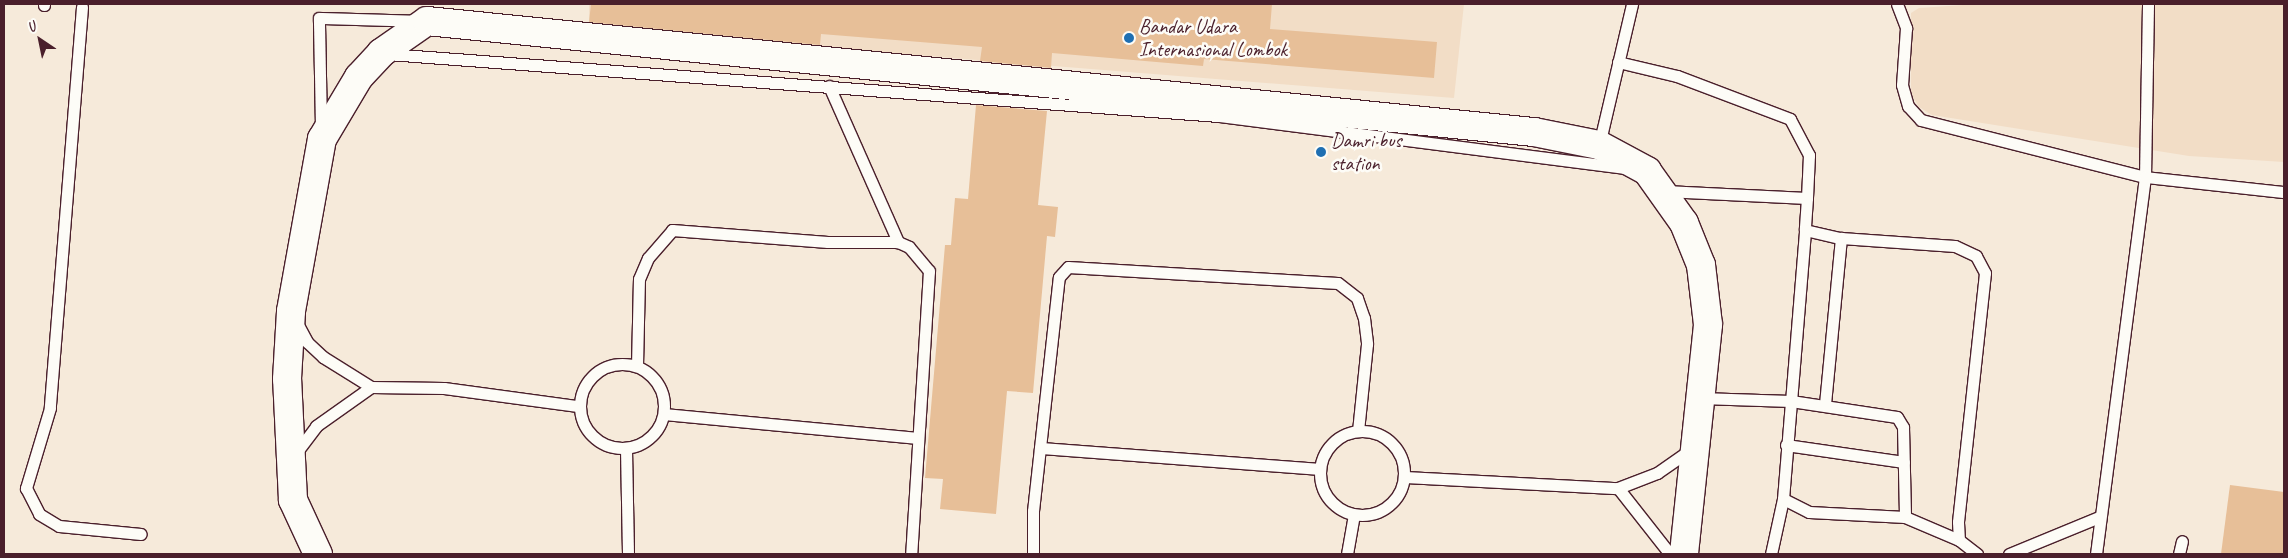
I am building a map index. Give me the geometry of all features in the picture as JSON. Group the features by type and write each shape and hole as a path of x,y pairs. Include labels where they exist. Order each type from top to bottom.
{"street":[{"path":"318,554 293,500 286,379 291,311 322,139 340,103 381,53 427,22 1534,132 1599,145 1654,181 1684,223 1701,265 1708,325 1684,554"}],"lane":[{"path":"1599,145 1632,4"},
{"path":"1897,4 1906,28 1902,85 1908,106 1921,120 2145,177 2284,192"},
{"path":"2096,554 2099,517 2145,177 2148,4"},
{"path":"82,6 50,408 26,488 39,514 59,526 141,534"},
{"path":"322,139 319,18 427,22"},
{"path":"381,53 1219,116 1654,181 1807,198"},
{"path":"1618,62 1677,76 1790,119 1809,155 1805,230 1783,498 1770,554"},
{"path":"829,86 898,242"},
{"path":"637,366 639,279 648,258 672,230 828,242 898,242 910,247 929,272 911,554"},
{"path":"1805,230 1841,238 1955,246 1976,256 1985,273 1959,540"},
{"path":"1825,404 1841,238"},
{"path":"1032,554 1040,448 1059,277 1068,267 1338,283 1356,298 1364,318 1367,344 1358,431"},
{"path":"291,311 308,342 323,357 370,387 453,389 578,406"},
{"path":"616,363 637,366 653,377 663,394 664,414 657,431 644,443 626,449 602,445 584,429 578,406 583,386 597,371 616,363"},
{"path":"290,464 316,426 370,387"},
{"path":"1700,398 1825,404 1897,417 1903,427 1905,517"},
{"path":"664,414 918,438"},
{"path":"1358,431 1378,433 1392,442 1402,456 1405,477 1389,506 1372,515 1354,515 1334,505 1322,488 1318,469 1334,441 1358,431"},
{"path":"1786,445 1904,462"},
{"path":"1405,477 1618,488 1657,473 1695,447"},
{"path":"1040,448 1318,469"},
{"path":"626,449 628,554"},
{"path":"1618,488 1670,554"},
{"path":"1783,498 1810,512 1905,517 1959,540 1976,554"},
{"path":"1347,554 1354,515"},
{"path":"2009,554 2099,517"},
{"path":"2179,554 2182,541"}],"shaded area":[{"name":"Bandar Udara Internasional Lombok","path":"589,4 1464,4 1454,98 589,29"},
{"path":"1978,4 2284,4 2284,162 2189,156 1932,115 1919,107 1911,94 1911,13 1919,8"}],"building":[{"name":"Bandar Udara Internasional Lombok","path":"591,4 1272,4 1270,29 1437,42 1434,78 1204,59 1203,66 1052,53 1051,68 980,61 982,47 821,34 820,45 589,22"},
{"path":"976,105 1047,111 1038,205 1058,207 1055,237 1047,236 1033,393 1007,391 996,514 940,509 943,479 925,478 945,245 951,245 955,198 968,199"},
{"path":"2230,485 2284,492 2284,554 2221,554"}],"place":[{"name":"Bandar Udara Internasional Lombok","path":"1129,38"},
{"name":"Damri bus station","path":"1321,152"}]}
